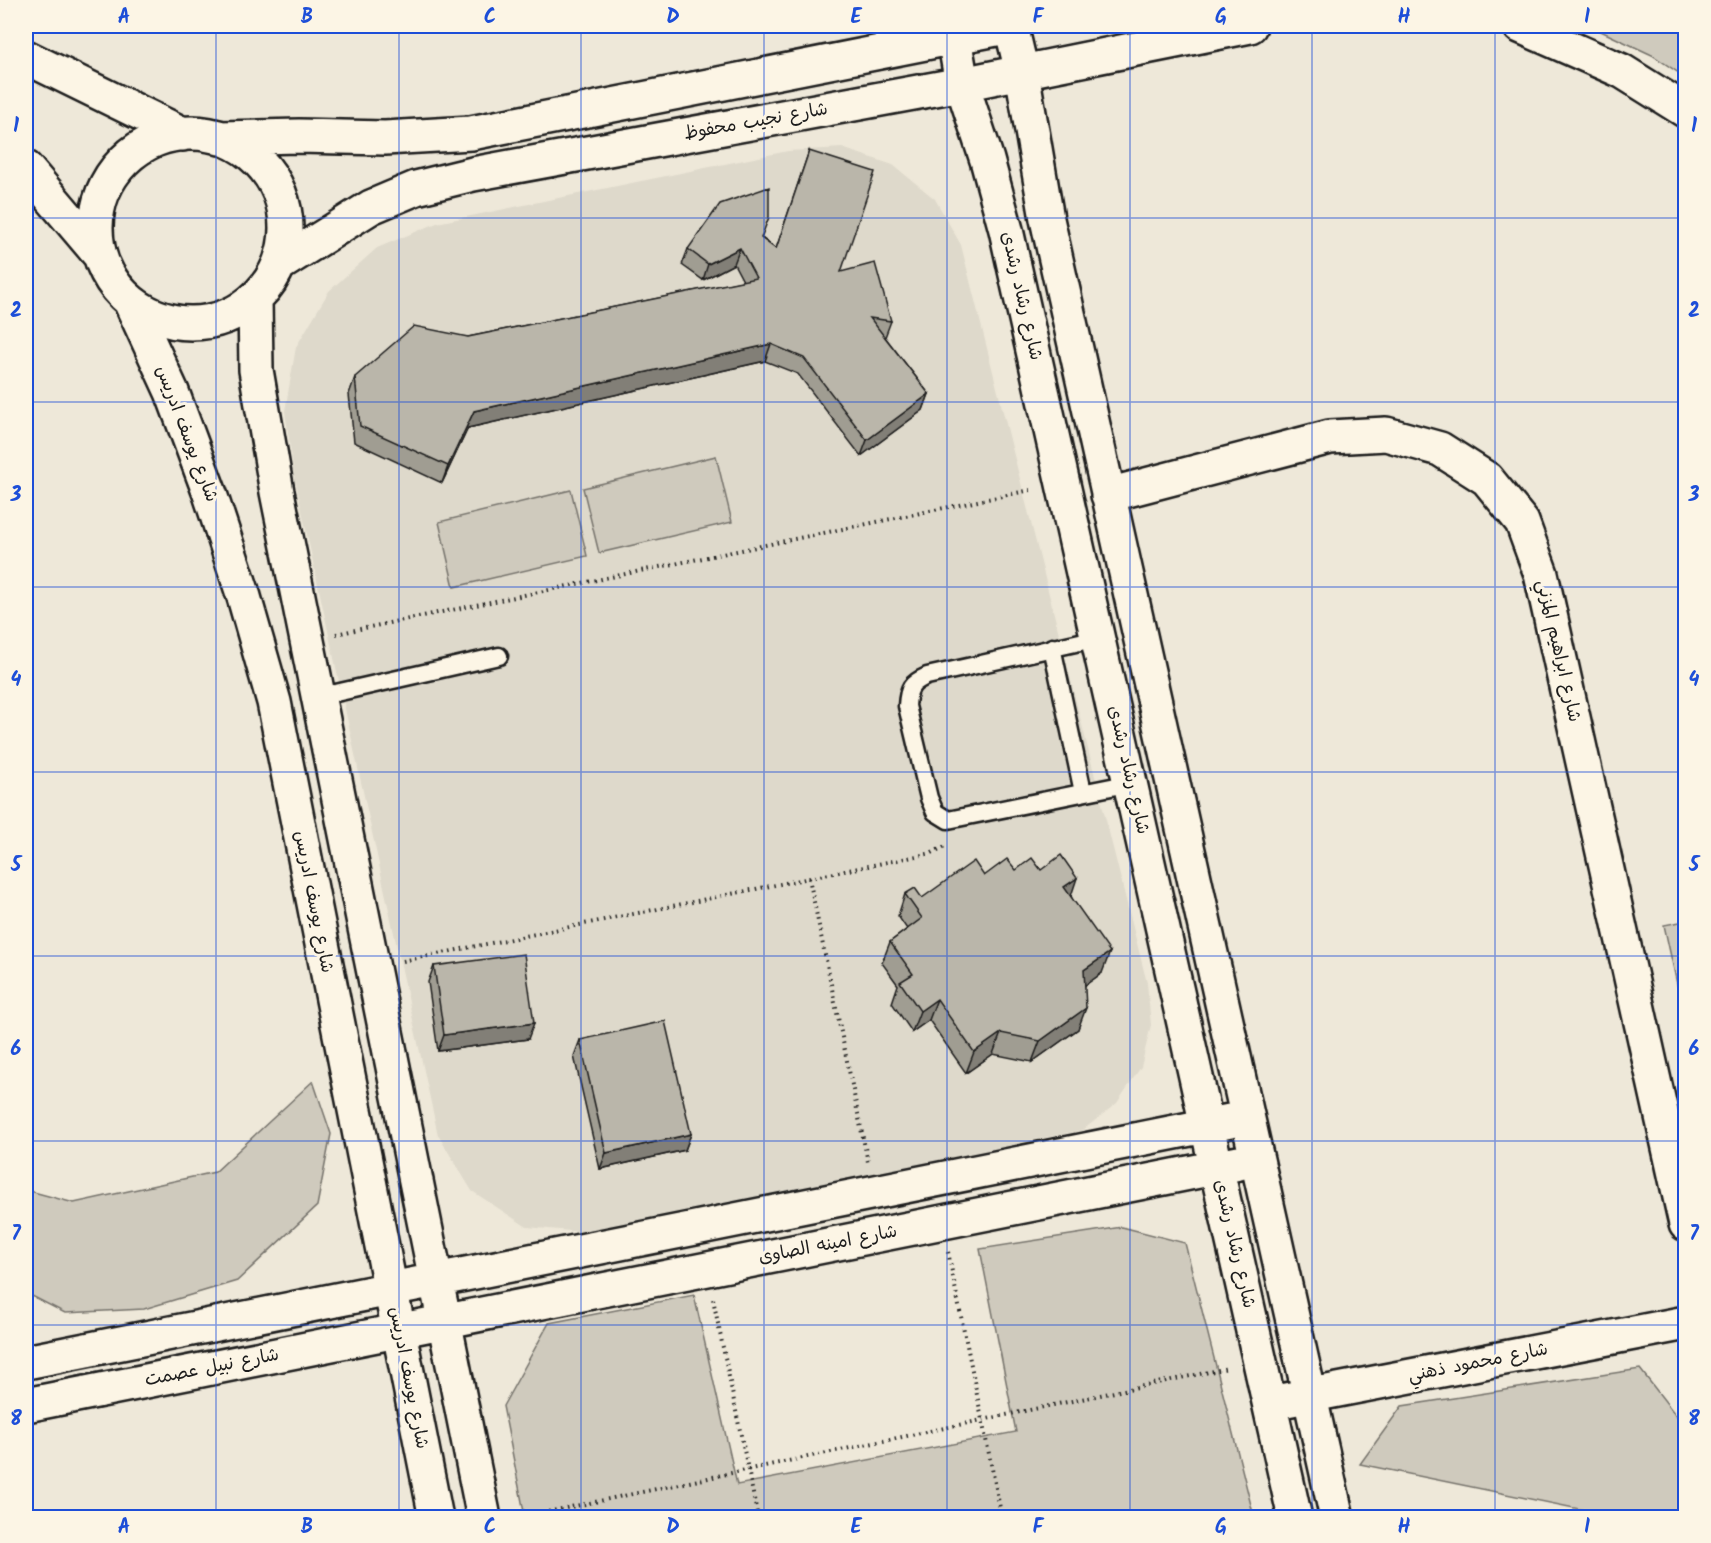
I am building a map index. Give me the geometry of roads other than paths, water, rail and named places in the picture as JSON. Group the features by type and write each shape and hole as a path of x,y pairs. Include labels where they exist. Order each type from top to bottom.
{"street":[{"path":"220,138 299,136 385,138 471,133 953,32 1011,26 1022,72 1047,219 1337,1518"},
{"name":"شارع نجيب محفوظ","path":"280,264 371,207 416,188 473,174 962,84 1250,26"},
{"path":"1520,26 1622,70 1686,111"},
{"name":"شارع رشاد رشدى","path":"953,32 962,84 987,160 1006,230 1296,1518"},
{"path":"26,57 183,134"},
{"path":"171,134 205,134 220,138 241,146 259,160 273,178 282,198 287,220 286,242 280,264 270,283 255,299 237,312 211,322 183,323 155,317 131,303 105,272 98,253 94,222 102,191 118,165 142,145 171,134"},
{"path":"26,168 98,253"},
{"path":"255,299 256,370 277,492 484,1518"},
{"name":"شارع يوسف ادريس","path":"131,303 172,392 210,494 244,597 274,702 436,1518"},
{"name":"شارع ابراهيم المزني","path":"1108,495 1330,437 1386,434 1440,448 1487,479 1522,522 1544,586 1686,1224"},
{"path":"1062,478 1101,463"},
{"path":"26,1362 1248,1118"},
{"name":"شارع امينه الصاوى","path":"398,1330 1257,1160"},
{"name":"شارع محمود ذهني","path":"1270,1404 1686,1323"},
{"name":"شارع نبيل عصمت","path":"26,1405 398,1330"}],"lane":[{"path":"1098,638 927,676 915,681 908,693 907,706 929,798 935,812 948,820 1131,783"},
{"path":"1052,647 1083,792"},
{"path":"318,697 499,656"}]}
